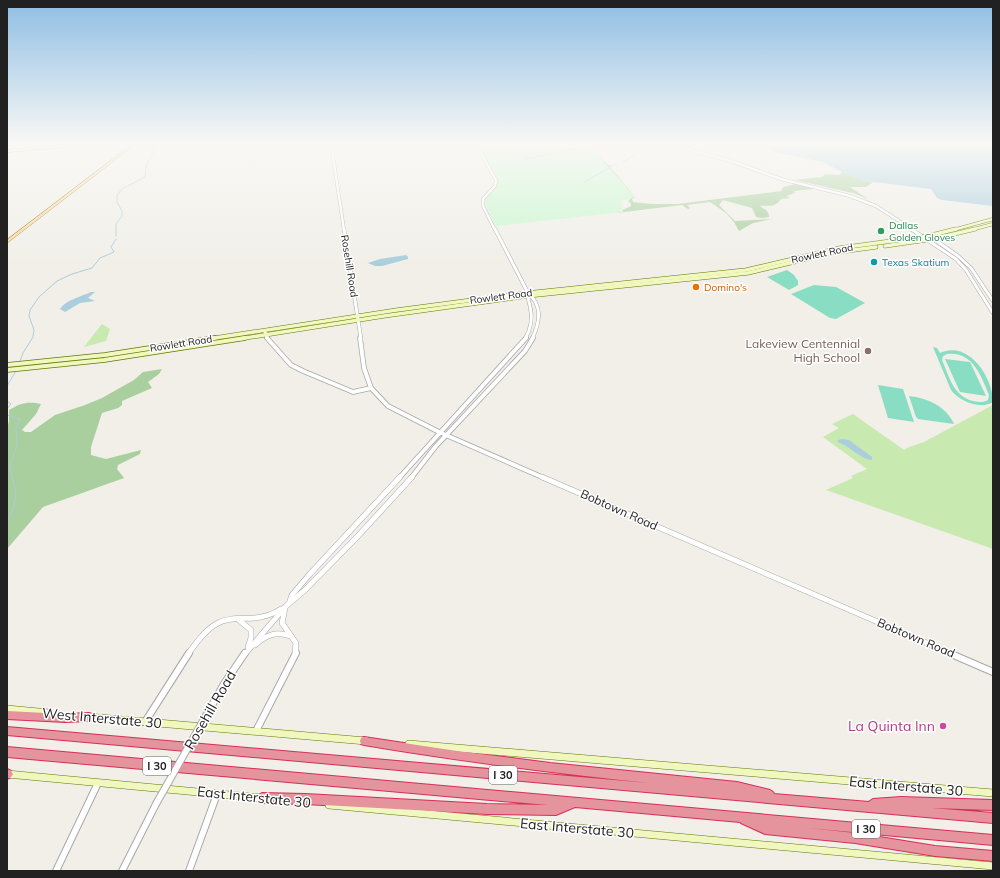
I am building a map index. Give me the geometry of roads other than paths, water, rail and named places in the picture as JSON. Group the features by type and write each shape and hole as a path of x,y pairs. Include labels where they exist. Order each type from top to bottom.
{"highway":[{"path":"7,715 37,715 65,718 89,717"},
{"name":"I 30","path":"7,731 993,818"},
{"path":"364,741 438,754 500,762 737,787 793,800"},
{"name":"I 30","path":"7,752 993,840"},
{"path":"262,798 487,809 556,810 575,803"},
{"path":"852,805 901,802 993,805"},
{"path":"739,817 765,829 855,838 936,851 993,856"}],"main road":[{"path":"7,237 78,184"},
{"path":"7,242 83,184"},
{"name":"Rowlett Road","path":"533,296 727,276 764,270 844,251 909,243 993,219"},
{"name":"Rowlett Road","path":"7,370 72,363 226,336 265,334 405,311 528,294 690,275 722,273 761,267 840,248 927,237 933,239 993,224"},
{"path":"904,240 909,243"},
{"path":"840,248 844,251"},
{"path":"722,273 727,276"},
{"path":"690,275 693,279"},
{"name":"Rowlett Road","path":"7,365 142,351"},
{"path":"72,363 75,358"},
{"name":"West Interstate 30","path":"7,709 196,726"},
{"name":"East Interstate 30","path":"196,726 993,793"},
{"path":"7,774 98,783"},
{"name":"East Interstate 30","path":"98,783 993,866"}],"street":[{"name":"Rosehill Road","path":"337,184 364,368 371,388"},
{"path":"495,184 483,199 483,206 528,294 533,296"},
{"path":"803,184 834,191"},
{"path":"806,184 860,198 879,206 927,237 952,256 962,266 993,313"},
{"path":"933,239 967,263 993,301"},
{"name":"Rosehill Road","path":"122,870 156,804 224,684 246,652 286,606 292,595 412,464 439,432 520,346 527,337 532,320 528,294"},
{"name":"Rosehill Road","path":"290,601 305,590 362,530 526,349 536,333 539,320 538,308 533,296"},
{"path":"265,334 294,366 348,390 361,391 371,388"},
{"path":"520,346 526,349"},
{"name":"Bobtown Road","path":"371,388 388,406 439,432 993,672"},
{"path":"354,526 362,530"},
{"path":"146,722 200,638 218,622 232,619 254,620 264,618 286,606"},
{"path":"256,732 295,658 296,644 282,623 286,606"},
{"path":"239,619 247,625 252,634 246,652"},
{"path":"246,652 269,634 279,632 292,638"},
{"path":"56,871 98,783"},
{"path":"189,871 217,794"}],"water":[{"path":"890,184 993,184 993,206 942,200 937,198 931,189"},
{"path":"406,255 408,259 382,266 375,266 368,263 380,259"},
{"path":"91,292 95,292 88,298 95,301 80,303 65,312 60,309 66,303"},
{"path":"838,440 849,440 872,457 872,460 864,458 847,446 838,442"}],"waterway":[{"path":"116,236 116,224 122,216 122,211 117,202 117,195 122,189 132,184"},
{"path":"20,361 33,337 34,330 29,316 30,310 39,297 57,281 72,274 92,268 100,258 114,252 111,247 116,239"},
{"path":"7,386 16,371"},
{"path":"7,401 11,404 7,409"},
{"path":"7,415 20,419 16,429 17,446 10,466 16,492 14,506 7,522"}],"place":[{"name":"Dallas Golden Gloves","path":"881,231"},
{"name":"Texas Skatium","path":"874,262"},
{"name":"Domino's","path":"696,287"},
{"name":"Lakeview Centennial High School","path":"868,351"},
{"name":"La Quinta Inn","path":"943,726"}]}
